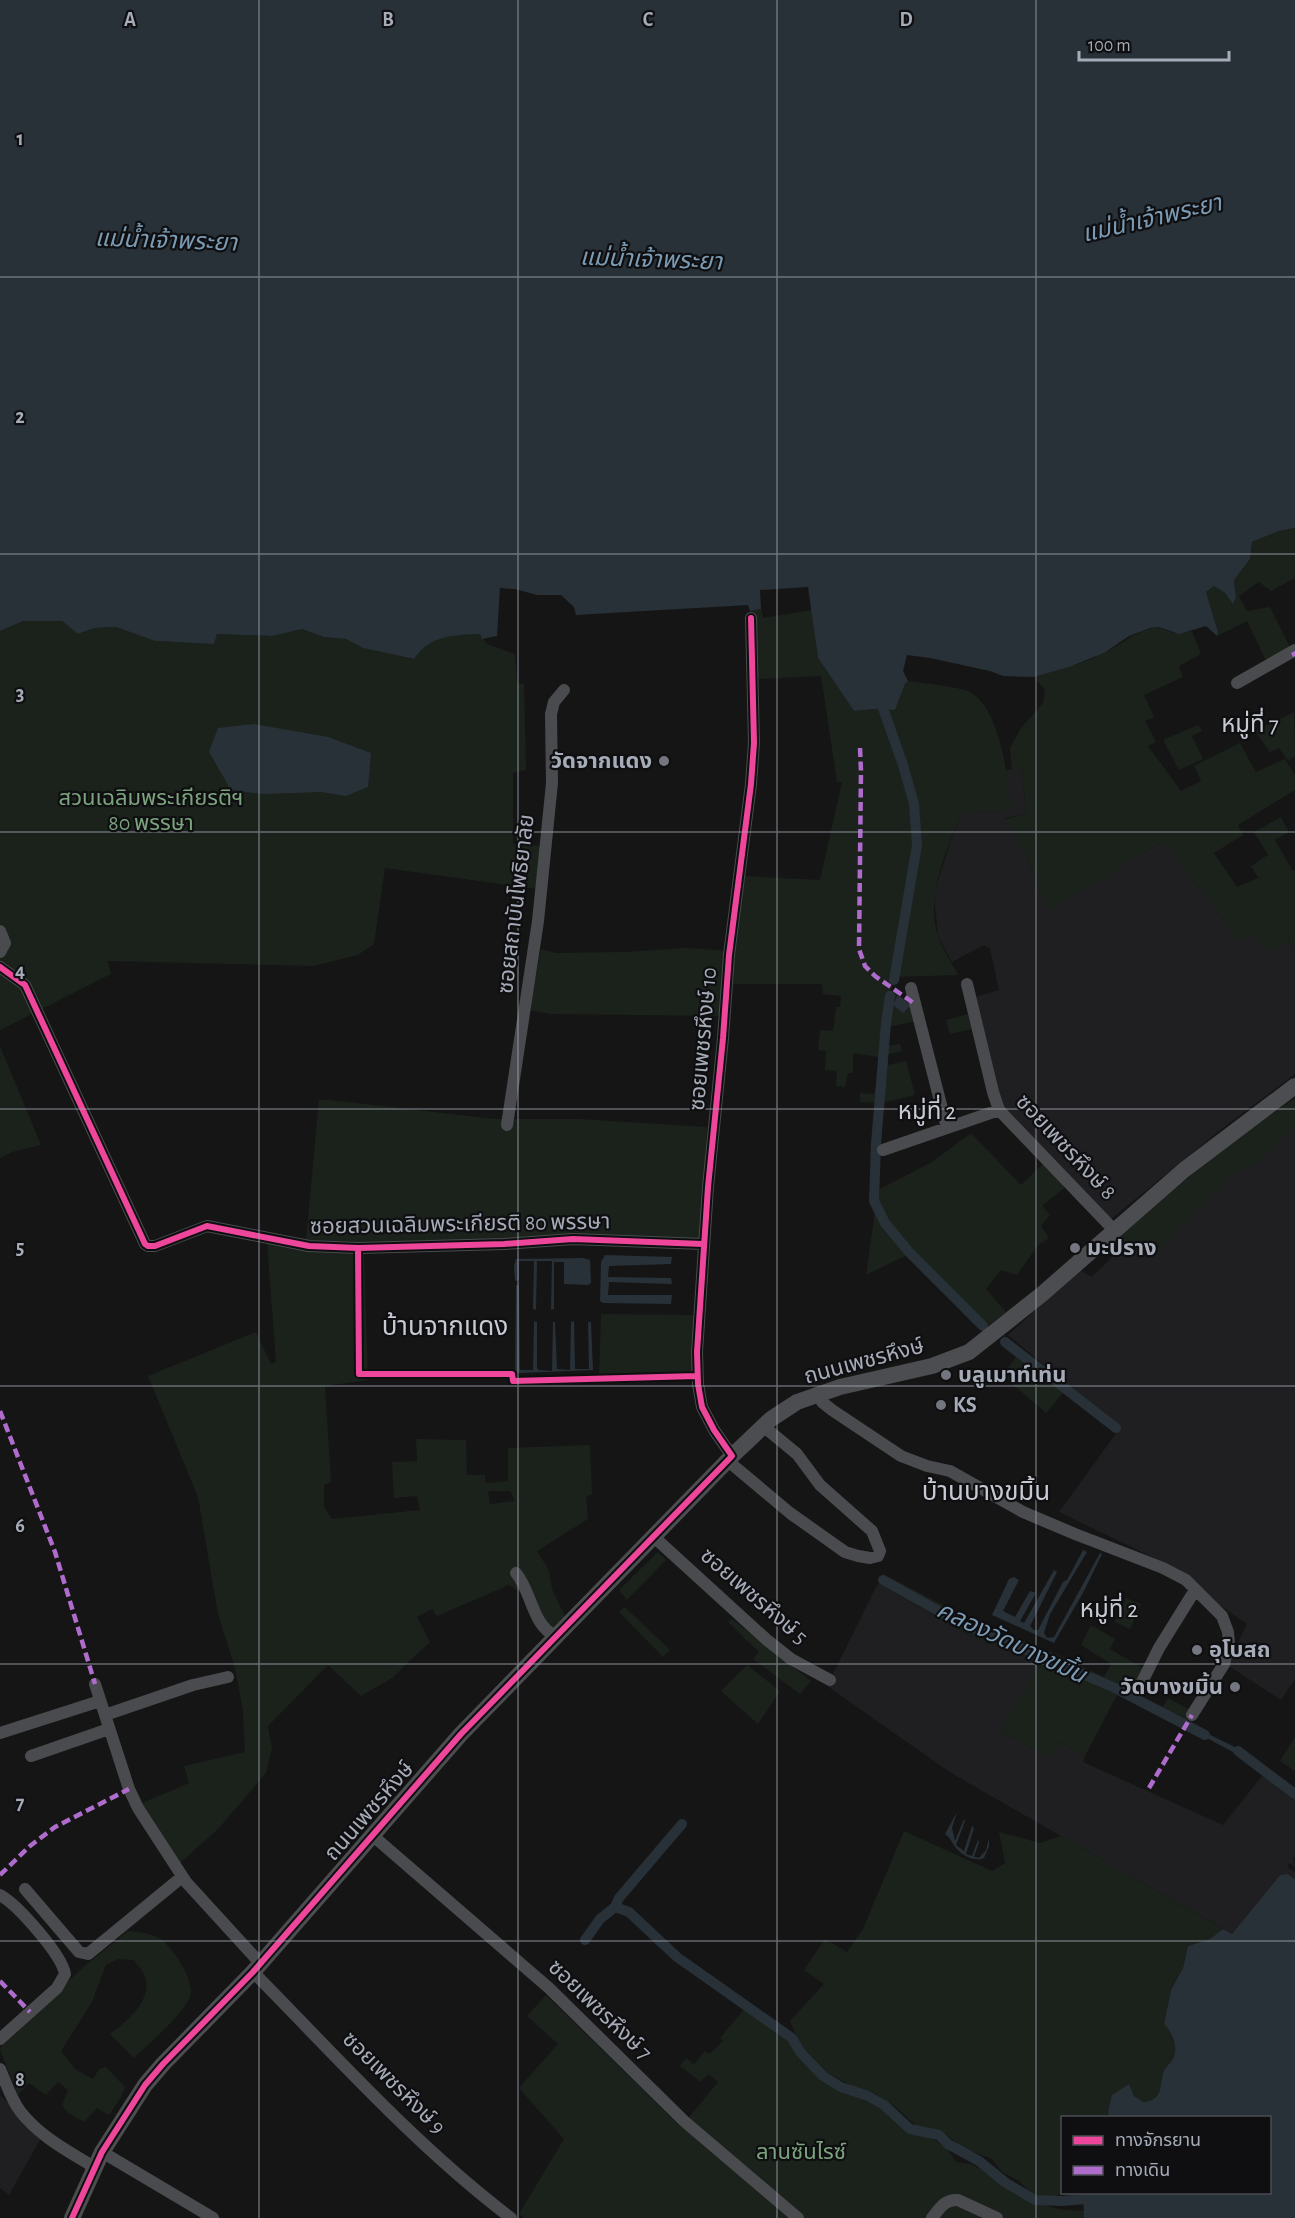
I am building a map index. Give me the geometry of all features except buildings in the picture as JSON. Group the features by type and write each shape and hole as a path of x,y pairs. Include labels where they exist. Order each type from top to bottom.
{"main road":[{"name":"ถนนเพชรหึงษ์","path":"72,2218 102,2152 145,2085 256,1968 461,1734 763,1426 797,1402 818,1394 932,1366 969,1352 1033,1302 1184,1170 1295,1086"}],"street":[{"name":"ซอยเพชรหึงษ์ 10","path":"752,618 754,743 751,784 729,955 703,1244 697,1352 698,1384 702,1407 707,1419 730,1459 790,1513 845,1552 870,1558 878,1556 880,1551 872,1531 820,1485 797,1454 763,1426"},
{"path":"1237,683 1295,650"},
{"name":"ซอยสถาบันโพธิยาลัย","path":"507,1125 538,921 552,783 551,714 554,702 564,690"},
{"path":"0,931 5,943 0,952"},
{"name":"ซอยสวนเฉลิมพระเกียรติ 80 พรรษา","path":"0,967 25,986 145,1244 148,1246 155,1246 207,1226 309,1246 358,1248 504,1244 573,1239 703,1244"},
{"name":"ซอยเพชรหึงษ์ 8","path":"967,984 999,1110 1114,1230"},
{"path":"911,988 947,1128"},
{"path":"883,1150 999,1110"},
{"path":"818,1394 822,1402 832,1410 901,1456 950,1472 1023,1512 1163,1568 1186,1580 1222,1616 1228,1632 1224,1664 1192,1715"},
{"name":"ซอยเพชรหึงษ์ 5","path":"654,1537 767,1640 791,1659 830,1680"},
{"path":"516,1573 525,1587 541,1625 556,1636"},
{"path":"1139,1688 1159,1648 1195,1590"},
{"path":"105,1715 193,1685 228,1677"},
{"name":"ซอยเพชรหึงษ์ 9","path":"95,1684 129,1789 182,1877 256,1968 390,2113 486,2199 511,2218"},
{"path":"0,1733 100,1701"},
{"path":"31,1756 109,1729"},
{"name":"ซอยเพชรหึงษ์ 7","path":"372,1835 549,1988 684,2121 798,2218"},
{"path":"25,1889 79,1952 88,1954 182,1877"},
{"path":"0,1895 36,1928 62,1965 65,1974 57,1988 0,2038"},
{"path":"0,2069 19,2109 26,2118 43,2134 94,2168"},
{"path":"102,2152 213,2218"},
{"path":"932,2218 947,2201 952,2200 958,2200 997,2218"}],"shaded area":[{"path":"1022,768 1026,814 1005,818 1026,855 1048,910 1159,844 1169,849 1240,941 1251,932 1288,940 1295,950 1295,1074 1224,1127 1111,1219 1000,1104 975,997 999,990 990,949 984,945 952,962 938,936 934,894 962,812 1011,811 1006,770"},
{"path":"1295,1105 1295,1679 1281,1700 1227,1665 1247,1624 1211,1599 1181,1571 1059,1512 1120,1428 1008,1335 1080,1270 1092,1277 1125,1244"},
{"path":"878,1583 964,1633 1040,1663 1001,1731 1048,1758 1060,1742 1085,1756 1083,1762 1223,1825 1262,1776 1272,1778 1295,1799 1295,1856 1293,1858 1295,1867 1289,1863 1288,1868 1295,1872 1295,1879 1288,1874 1280,1875 1232,1934 951,1773 827,1686"},
{"path":"0,2095 42,2136 9,2195 0,2188"}],"green space":[{"path":"1295,528 1295,578 1271,591 1259,582 1239,596 1247,611 1270,607 1292,651 1267,663 1247,621 1217,636 1218,632 1206,592 1214,586 1225,593 1233,603 1236,597 1234,580 1250,559 1252,542 1279,531"},
{"path":"761,609 763,618 812,610 818,658 854,711 895,710 908,681 932,684 972,693 982,703 997,731 1012,811 962,812 945,855 936,887 934,918 937,933 958,975 892,977 891,990 898,995 897,998 911,1005 917,1021 887,1027 886,1046 900,1044 902,1051 885,1055 889,1065 906,1061 915,1095 882,1103 860,1102 860,1093 874,1094 879,1072 878,1057 853,1053 853,1073 848,1073 845,1087 836,1086 837,1071 825,1070 826,1051 818,1050 820,1030 833,1031 836,1007 840,1007 841,996 823,994 822,984 731,984 745,876 820,880 842,782 837,782 821,676 756,679 750,611"},
{"name":"สวนเฉลิมพระเกียรติฯ 80 พรรษา","path":"23,621 62,621 78,634 94,628 116,627 155,641 213,644 217,634 272,636 302,629 324,637 346,639 363,648 413,659 427,645 443,638 480,634 487,644 515,654 517,683 524,684 526,770 513,773 513,844 542,846 537,889 385,868 374,944 358,955 313,966 108,961 111,974 0,1030 0,631"},
{"path":"1158,627 1174,633 1192,631 1201,654 1179,666 1183,677 1144,695 1154,717 1145,721 1156,742 1148,746 1181,791 1201,781 1194,766 1240,743 1256,772 1285,759 1295,775 1295,790 1238,825 1243,835 1214,853 1237,887 1258,878 1251,866 1268,855 1254,832 1281,817 1289,832 1275,840 1293,871 1295,870 1295,950 1288,940 1270,953 1251,932 1240,941 1169,849 1159,844 1048,911 1026,855 1005,819 1026,814 1022,768 1012,770 1010,748 1021,728 1043,703 1045,690 1034,677 1087,660 1137,634"},
{"path":"1294,712 1295,756 1288,761 1279,748 1270,752 1255,731"},
{"path":"1198,725 1202,731 1192,736 1203,759 1179,770 1163,740"},
{"path":"687,948 729,951 719,1016 551,1014 529,1010 541,949 556,953"},
{"path":"968,1014 972,1029 950,1034 946,1020"},
{"path":"0,1046 41,1145 12,1152 0,1158"},
{"path":"1295,1098 1295,1126 1257,1164 1237,1171 1163,1245 1149,1254 1133,1242 1121,1253 1115,1247 1114,1241 1180,1185 1248,1131"},
{"path":"319,1100 495,1119 578,1119 707,1127 699,1239 577,1236 578,1232 523,1239 396,1244 306,1240"},
{"path":"971,1133 1021,1185 1045,1162 1068,1185 1042,1206 1050,1215 1041,1226 1049,1238 1038,1245 1017,1275 1001,1270 986,1289 1006,1312 981,1331 907,1255 866,1275 878,1190 932,1162"},
{"path":"267,1242 299,1250 364,1252 368,1380 325,1386 331,1482 324,1485 324,1507 332,1519 420,1510 417,1496 394,1498 392,1462 417,1461 416,1439 466,1440 467,1475 485,1475 485,1483 508,1481 508,1448 590,1445 592,1495 586,1496 588,1519 537,1551 549,1570 552,1589 565,1616 545,1638 521,1593 509,1585 437,1616 432,1609 417,1617 430,1642 392,1678 361,1696 328,1665 268,1726 272,1748 266,1773 219,1828 180,1863 142,1803 189,1783 184,1766 245,1752 243,1710 235,1668 218,1614 198,1497 148,1376 256,1332 271,1364 276,1362","holes":["488,1491 510,1491 515,1501 490,1504"]},
{"path":"601,1314 695,1315 692,1376 599,1379"},
{"path":"1018,1355 1063,1393 1046,1413 1002,1375"},
{"path":"658,1552 666,1560 627,1600 619,1590"},
{"path":"883,1574 972,1620 1061,1656 1104,1677 1111,1664 1081,1645 1091,1625 1115,1639 1110,1649 1146,1670 1134,1693 1162,1708 1168,1698 1192,1711 1187,1720 1195,1725 1192,1730 1118,1693 1085,1756 1060,1742 1048,1758 1001,1731 1039,1663 964,1633 878,1583"},
{"path":"1126,1598 1141,1604 1130,1629 1115,1622"},
{"path":"625,1607 670,1650 663,1657 619,1612"},
{"path":"732,1619 811,1681 800,1694 753,1659 759,1652 728,1622"},
{"path":"747,1665 780,1691 758,1724 721,1691"},
{"path":"1295,1737 1295,1771 1280,1761"},
{"path":"904,1831 992,1871 1005,1863 999,1832 1040,1843 1061,1836 1223,1929 1210,1939 1188,1946 1183,1968 1171,1990 1164,2024 1174,2040 1175,2054 1164,2070 1158,2095 1143,2102 1134,2096 1129,2085 1108,2112 1110,2116 1061,2116 1062,2194 1050,2197 1035,2196 1019,2181 1002,2172 992,2159 963,2148 942,2131 916,2126 897,2108 876,2094 856,2088 824,2071 803,2051 790,2021 824,1984 804,1970 825,1939 847,1952 863,1929"},
{"path":"128,1931 159,1938 176,1956 190,1982 190,1997 185,2005 134,2058 110,2034 131,2017 142,2002 145,1994 145,1976 134,1960 118,1959 106,1965 92,2002 61,2051 75,2069 93,2079 99,2069 106,2067 125,2087 109,2115 97,2108 84,2122 68,2113 62,2105 68,2090 58,2082 46,2095 29,2083 18,2095 0,2050 3,2041 87,1964"},
{"name":"ลานซันไรซ์","path":"546,1995 681,2127 718,2082 708,2074 701,2082 680,2066 686,2058 694,2064 705,2051 709,2054 723,2041 720,2038 745,2008 788,2038 798,2055 811,2069 831,2084 867,2099 885,2109 909,2130 930,2137 947,2148 956,2162 971,2164 988,2173 1019,2197 1058,2209 1084,2211 1084,2218 524,2218 519,2214 564,2139 519,2088 558,2044 527,2016"}],"water":[{"name":"แม่น้ำเจ้าพระยา","path":"0,0 1295,0 1295,528 1279,531 1252,542 1250,559 1234,580 1236,597 1233,604 1225,593 1214,586 1206,592 1218,632 1217,636 1206,626 1179,634 1159,627 1150,628 1129,636 1104,653 1069,667 1034,677 1003,676 990,671 907,655 903,671 908,681 895,710 854,711 818,658 808,587 760,590 761,609 750,611 748,605 576,615 574,607 561,595 537,595 515,589 500,588 497,636 482,639 480,634 443,638 427,645 414,659 363,648 346,639 324,637 302,629 272,636 217,634 214,644 155,641 116,627 94,628 78,634 62,621 23,621 0,631"},
{"path":"254,724 328,737 371,753 368,787 346,796 321,792 263,794 231,790 209,752 218,728"},
{"path":"898,995 911,1005 903,1013 893,1005"},
{"path":"605,1255 672,1257 671,1264 609,1266 608,1277 671,1278 672,1284 609,1282 608,1295 672,1295 671,1304 603,1303 600,1301 601,1262"},
{"path":"583,1258 590,1260 591,1283 588,1285 564,1284 564,1262 554,1262 554,1309 551,1310 552,1261 537,1261 536,1310 533,1309 534,1261 519,1261 519,1280 515,1281 516,1259"},
{"path":"516,1285 519,1285 520,1370 533,1370 534,1321 537,1322 537,1368 552,1371 553,1322 555,1322 557,1369 570,1370 571,1322 574,1321 575,1369 589,1369 588,1322 591,1322 593,1370 519,1373 515,1370"},
{"path":"1083,1550 1087,1552 1050,1614 1044,1633 1047,1638 1054,1637 1100,1553 1102,1554 1054,1643 992,1615 1009,1579 1014,1577 1019,1580 1003,1611 1015,1617 1030,1591 1036,1593 1020,1621 1024,1623 1054,1570 1057,1572 1030,1626 1038,1630"},
{"path":"1194,1727 1250,1755 1246,1759 1192,1730"},
{"path":"1275,1775 1295,1790 1295,1799 1272,1778"},
{"path":"957,1812 952,1828 955,1841 964,1819 965,1821 956,1845 964,1851 972,1826 974,1828 966,1854 972,1856 978,1840 974,1857 979,1858 986,1850 989,1838 989,1846 984,1858 973,1859 962,1854 945,1834"},
{"path":"1288,1874 1295,1879 1295,2218 1084,2218 1083,2194 1271,2194 1271,2116 1109,2116 1108,2112 1112,2095 1129,2084 1134,2096 1143,2102 1150,2101 1160,2091 1164,2070 1175,2054 1174,2040 1164,2024 1171,1990 1183,1968 1188,1946 1210,1939 1223,1929 1232,1934 1280,1875"}],"waterway":[{"path":"879,697 914,804 917,845 894,980"},
{"path":"890,996 876,1144 874,1201 885,1223 909,1252 983,1326"},
{"path":"1005,1342 1116,1428"},
{"name":"คลองวัดบางขมิ้น","path":"883,1580 955,1620 1113,1687 1205,1735"},
{"name":"คลองวัดบางขมิ้น","path":"1238,1751 1295,1794"},
{"path":"615,1907 619,1898 682,1824"},
{"path":"585,1940 600,1919 615,1907 629,1912 677,1957 792,2038 800,2052 823,2076 841,2087 868,2096 884,2105 910,2129 939,2135 948,2144 979,2161 1006,2183 1035,2200 1062,2201 1097,2198"}],"marked path":[{"path":"1293,652 1295,656"},
{"path":"860,748 859,949 865,966 875,976 915,1004"},
{"path":"0,1411 55,1552 95,1684"},
{"path":"1149,1788 1192,1715"},
{"path":"0,1875 30,1846 55,1827 129,1789"},
{"path":"0,1981 30,2012"}],"cycle path":[{"path":"72,2218 102,2152 145,2085 163,2064 253,1972 461,1734 732,1456 702,1407 698,1384 697,1352 708,1187 729,955 751,784 754,743 751,618"},
{"path":"0,967 25,985 145,1244 148,1246 155,1246 207,1226 309,1246 358,1248 504,1244 573,1239 703,1244"},
{"path":"358,1248 359,1374 512,1374 513,1381 697,1376"}],"place":[{"name":"วัดจากแดง","path":"664,761"},
{"name":"มะปราง","path":"1075,1248"},
{"name":"บลูเมาท์เท่น","path":"946,1375"},
{"name":"KS","path":"941,1405"},
{"name":"อุโบสถ","path":"1197,1650"},
{"name":"วัดบางขมิ้น","path":"1235,1687"}],"district":[{"name":"หมู่ที่ 7","path":"1250,725"},
{"name":"หมู่ที่ 2","path":"927,1112"},
{"name":"บ้านจากแดง","path":"445,1327"},
{"name":"บ้านบางขมิ้น","path":"986,1492"},
{"name":"หมู่ที่ 2","path":"1109,1610"}]}
